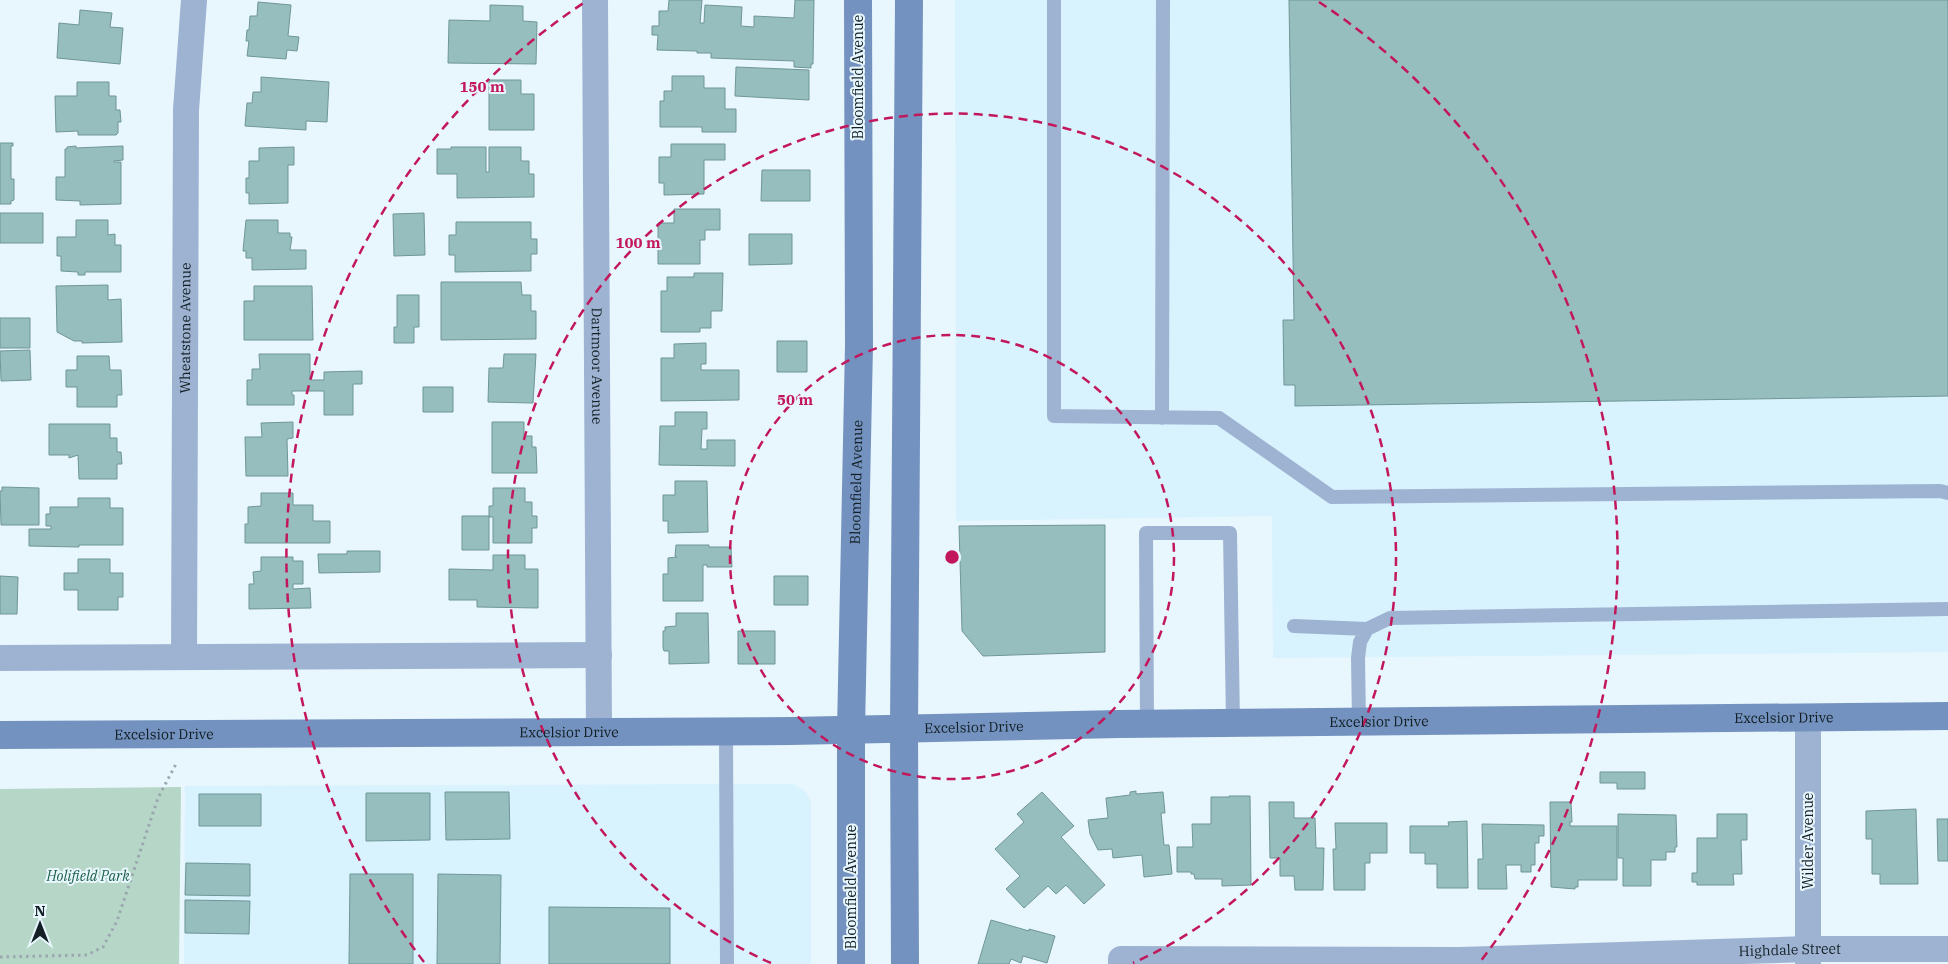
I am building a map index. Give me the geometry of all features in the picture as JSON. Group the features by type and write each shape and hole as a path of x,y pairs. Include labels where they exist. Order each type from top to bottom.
{"main road":[{"name":"Bloomfield Avenue","path":"851,964 851,730 859,345 858,0"},
{"path":"905,964 904,729 909,0"},
{"name":"Excelsior Drive","path":"0,735 851,730 1359,721 1948,716"}],"street":[{"name":"Wheatstone Avenue","path":"184,657 186,110 194,0"},
{"name":"Dartmoor Avenue","path":"596,0 599,732"},
{"path":"0,658 599,655"},
{"name":"Wilder Avenue","path":"1808,718 1808,956"},
{"name":"Highdale Street","path":"1121,962 1459,962 1808,956 1948,949"}],"lane":[{"path":"1054,0 1054,416 1218,418 1332,498 1930,491 1948,493"},
{"path":"1162,418 1163,0"},
{"path":"1147,724 1146,533 1230,533 1233,723"},
{"path":"1294,626 1368,629 1390,618 1948,610"},
{"path":"1359,721 1358,658 1360,642 1368,629"},
{"path":"726,731 727,964"}],"path":[{"path":"0,957 87,955 103,947 117,921 158,798 191,734"}],"shaded area":[{"path":"955,0 1948,0 1948,652 1273,658 1272,516 956,521"},
{"path":"793,784 805,791 811,801 811,964 184,964 185,786"}],"green space":[{"name":"Holifield Park","path":"181,787 179,964 0,964 0,789"}],"building":[{"path":"669,0 702,0 700,23 704,23 705,5 742,7 741,26 754,27 754,16 794,18 795,0 814,0 813,64 811,64 811,68 794,67 794,61 711,58 711,53 657,50 658,35 652,35 652,26 659,26 659,11 668,11"},
{"path":"1289,0 1948,0 1948,396 1295,406 1295,385 1284,385 1283,320 1294,320"},
{"path":"258,2 291,5 288,36 299,37 297,51 287,50 286,59 247,56 249,41 246,41 247,30 249,30 250,16 257,16"},
{"path":"490,5 523,6 523,21 537,22 536,64 448,63 449,20 490,21"},
{"path":"80,10 112,13 110,27 123,28 120,64 57,58 59,23 79,25"},
{"path":"736,67 809,70 809,100 735,96"},
{"path":"672,76 704,76 704,88 725,88 725,109 736,109 736,132 702,132 702,127 660,127 660,101 664,101 664,91 672,91"},
{"path":"261,77 329,82 327,122 306,121 306,130 245,126 247,103 252,103 253,92 261,92"},
{"path":"489,80 521,80 521,94 534,94 534,130 489,130"},
{"path":"77,82 109,82 109,96 116,96 116,110 120,110 121,122 118,122 118,133 116,135 78,135 78,131 56,132 55,96 77,96"},
{"path":"0,143 13,143 13,146 11,146 11,179 14,179 14,200 11,201 11,204 0,204"},
{"path":"671,144 725,144 725,160 704,160 704,194 664,195 664,183 659,183 659,157 671,157"},
{"path":"76,146 76,148 123,146 123,160 114,161 121,162 121,204 80,205 80,201 56,200 56,177 65,177 65,149"},
{"path":"294,147 294,165 288,165 288,203 249,204 249,193 246,193 246,178 249,178 249,161 259,161 259,148"},
{"path":"451,147 486,147 486,172 489,172 489,147 521,147 521,161 529,161 529,174 534,174 534,197 457,198 457,174 437,174 437,149 451,149"},
{"path":"762,170 810,170 810,201 761,201"},
{"path":"674,209 720,209 720,230 705,230 705,240 700,240 700,264 658,264 658,223 674,223"},
{"path":"0,213 43,213 43,243 0,243"},
{"path":"424,213 425,255 394,256 393,214"},
{"path":"76,220 108,220 108,235 115,234 115,245 121,245 121,272 85,272 85,275 78,275 78,272 61,271 61,256 57,256 57,237 76,237"},
{"path":"246,220 278,220 278,233 290,233 290,237 292,237 290,250 306,250 306,269 252,270 252,258 246,258 246,251 243,251"},
{"path":"456,222 531,222 531,239 537,239 537,254 531,254 531,271 455,272 455,255 449,255 449,235 456,235"},
{"path":"749,234 792,234 792,264 749,265"},
{"path":"694,273 723,273 722,311 711,311 711,328 700,328 700,332 661,332 661,291 667,291 667,277 694,277"},
{"path":"441,282 521,282 522,295 531,295 531,311 536,311 536,339 441,340"},
{"path":"108,285 108,300 121,299 122,342 82,343 82,341 74,341 57,332 56,286"},
{"path":"254,286 312,286 313,340 244,340 244,301 254,301"},
{"path":"397,295 419,295 419,327 414,327 414,343 394,343 394,327 397,327"},
{"path":"0,318 30,318 30,348 0,348"},
{"path":"777,341 807,341 807,372 777,372"},
{"path":"706,343 706,364 701,364 701,370 739,370 739,400 661,401 661,358 674,358 674,344"},
{"path":"30,350 31,380 1,381 0,351"},
{"path":"259,354 310,354 310,380 324,380 324,372 362,371 362,384 353,384 353,415 324,415 324,391 292,391 294,405 247,405 247,380 252,380 252,369 260,369"},
{"path":"504,354 536,354 533,403 488,402 489,368 503,368"},
{"path":"77,356 109,356 110,370 121,370 122,395 117,395 117,407 77,407 77,387 66,387 66,370 77,370"},
{"path":"423,387 453,387 453,412 423,412"},
{"path":"675,412 707,412 707,429 702,429 701,449 707,449 707,440 735,440 735,466 659,465 660,426 675,426"},
{"path":"293,422 293,438 287,439 288,476 246,476 245,437 262,437 261,423"},
{"path":"492,422 524,422 524,436 532,436 532,447 536,447 537,473 492,473"},
{"path":"49,424 110,424 110,438 117,438 117,452 121,452 122,464 117,464 117,479 79,479 78,455 69,458 69,455 49,455"},
{"path":"675,481 707,481 708,532 668,533 668,521 663,521 663,495 675,495"},
{"path":"2,487 39,488 39,525 1,525 0,491 2,491"},
{"path":"493,488 525,488 525,502 532,502 532,516 537,516 537,528 532,528 532,543 493,543 493,517 489,517 489,506 493,506"},
{"path":"261,493 293,493 293,505 313,505 313,521 330,521 330,543 245,543 245,524 248,524 248,507 261,506"},
{"path":"78,498 110,498 110,508 123,508 123,545 79,545 79,547 29,546 29,529 51,529 51,526 46,526 46,514 50,514 50,507 78,507"},
{"path":"462,516 489,516 489,550 462,550"},
{"path":"1105,525 1105,652 983,656 962,631 959,526"},
{"path":"676,545 731,547 732,567 707,567 707,565 703,565 703,601 663,601 663,574 668,574 668,558 677,557 675,556"},
{"path":"347,551 380,551 380,572 319,573 318,554 347,554"},
{"path":"493,555 525,555 525,569 538,569 538,608 477,607 477,600 449,600 449,569 493,570"},
{"path":"261,557 293,557 293,561 303,561 303,584 293,584 293,589 310,588 311,608 249,609 249,584 254,584 253,572 261,571"},
{"path":"78,559 110,559 110,573 123,573 123,597 118,597 118,610 78,610 78,590 64,590 64,573 78,573"},
{"path":"0,576 18,577 17,614 0,614"},
{"path":"774,576 808,576 808,605 774,605"},
{"path":"676,613 708,613 709,663 669,664 669,651 664,651 663,648 663,631 665,631 665,627 676,626"},
{"path":"738,631 775,631 775,664 738,664"},
{"path":"1600,772 1645,772 1645,789 1617,789 1617,783 1600,783"},
{"path":"1136,791 1136,794 1163,792 1165,813 1161,813 1164,845 1169,845 1172,874 1144,877 1142,855 1113,858 1112,849 1098,850 1090,834 1088,820 1108,818 1106,798 1130,795 1130,792"},
{"path":"445,792 509,792 510,839 446,840"},
{"path":"1042,792 1074,826 1061,837 1105,885 1084,904 1066,885 1056,894 1048,886 1024,908 1006,889 1020,876 995,849 1024,822 1017,814"},
{"path":"366,793 430,793 430,840 366,841"},
{"path":"199,794 261,794 261,826 199,826"},
{"path":"1250,796 1251,885 1222,886 1222,879 1195,879 1194,874 1191,874 1191,872 1177,872 1177,847 1193,847 1192,824 1211,824 1211,797"},
{"path":"1269,802 1294,802 1294,818 1315,818 1316,848 1324,848 1323,890 1295,890 1294,876 1280,876 1280,858 1270,858"},
{"path":"1550,802 1571,802 1572,822 1570,822 1570,826 1617,826 1617,880 1578,880 1578,887 1575,887 1575,889 1551,887"},
{"path":"1916,809 1918,884 1880,884 1880,874 1872,874 1872,839 1866,839 1866,811"},
{"path":"1618,814 1676,815 1677,847 1675,847 1675,852 1666,852 1666,860 1651,860 1651,886 1623,886 1623,858 1618,858"},
{"path":"1717,814 1747,814 1747,840 1741,840 1742,874 1733,874 1734,885 1697,885 1697,882 1692,882 1692,873 1697,873 1697,838 1717,838"},
{"path":"1937,819 1948,819 1948,861 1938,861"},
{"path":"1467,821 1468,888 1437,888 1437,864 1425,864 1425,853 1410,853 1410,826 1449,826 1448,822"},
{"path":"1335,823 1387,823 1387,853 1370,853 1370,863 1365,863 1365,890 1334,890 1333,849 1336,849"},
{"path":"1482,824 1544,825 1544,836 1539,836 1539,843 1535,843 1535,865 1531,865 1531,872 1521,872 1521,865 1506,865 1507,889 1478,889 1478,859 1483,859"},
{"path":"186,863 250,864 250,896 185,895"},
{"path":"350,874 413,874 413,964 349,964"},
{"path":"438,874 501,875 500,964 437,964"},
{"path":"185,900 250,901 249,934 185,933"},
{"path":"549,907 670,908 670,964 549,964"},
{"path":"991,920 1055,936 1047,963 1023,956 1021,963 1011,959 1009,964 978,964"}]}
